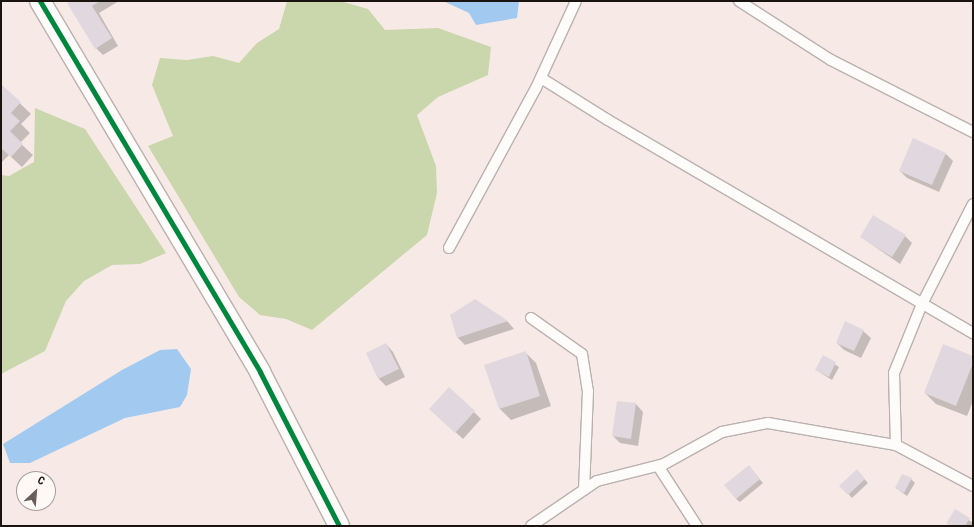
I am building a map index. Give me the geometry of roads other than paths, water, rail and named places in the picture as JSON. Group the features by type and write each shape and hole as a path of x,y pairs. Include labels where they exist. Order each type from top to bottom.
{"street":[{"path":"40,1 260,372 339,526"}],"lane":[{"path":"449,248 541,78 576,1"},
{"path":"739,1 831,60 973,132"},
{"path":"541,78 608,120 973,333"},
{"path":"896,445 894,373 922,304 973,204"},
{"path":"531,318 582,354 588,391 584,490"},
{"path":"531,526 597,481 658,466 722,432 768,423 896,445 973,486"},
{"path":"658,466 697,526"}],"water":[{"path":"443,1 519,1 517,18 476,25 469,13"},
{"path":"177,349 191,369 187,395 180,407 125,418 30,463 10,463 3,444 122,370 160,350"}]}
